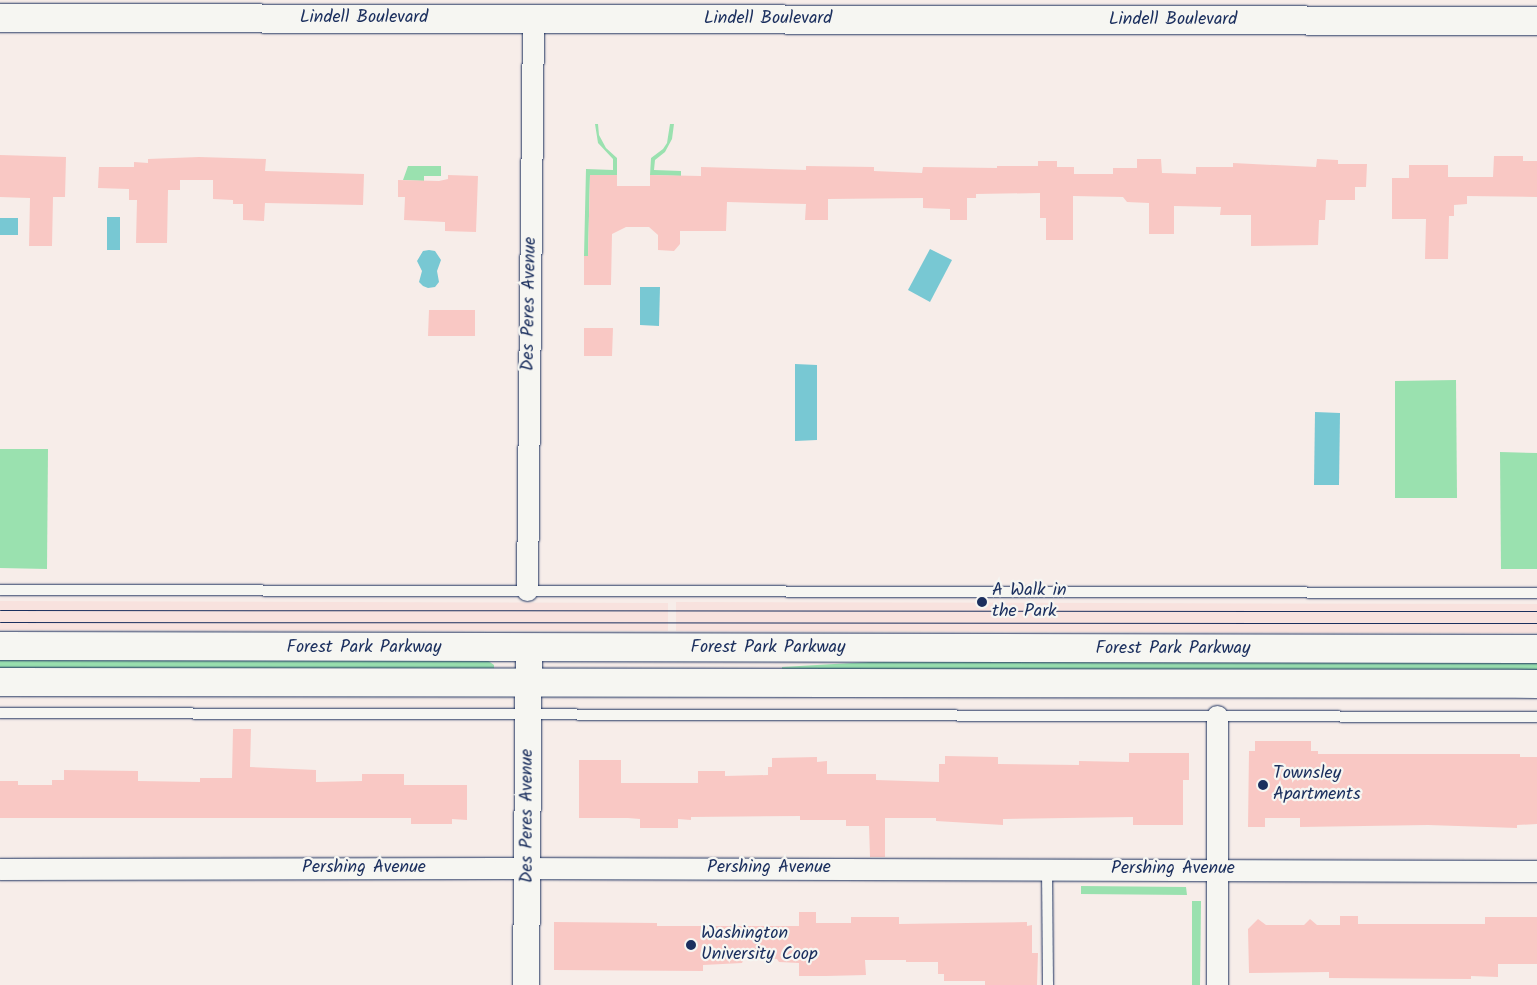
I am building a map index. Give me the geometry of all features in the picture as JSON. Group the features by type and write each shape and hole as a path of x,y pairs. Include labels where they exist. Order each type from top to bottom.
{"main road":[{"name":"Lindell Boulevard","path":"0,18 1537,21"},
{"name":"Forest Park Parkway","path":"0,646 1537,649"},
{"name":"Forest Park Parkway","path":"0,682 1537,684"}],"street":[{"name":"Des Peres Avenue","path":"527,590 533,18"},
{"name":"Des Peres Avenue","path":"526,985 529,648"},
{"path":"1217,716 1218,985"},
{"name":"Pershing Avenue","path":"0,869 527,868 1537,871"}],"lane":[{"path":"0,590 1537,593"},
{"path":"0,713 1537,717"},
{"path":"1047,869 1048,985"}],"shaded area":[{"path":"0,601 668,603 668,631 0,630"},
{"path":"676,602 1537,604 1537,633 676,631"}],"green space":[{"path":"595,124 598,124 599,135 606,148 617,158 617,175 590,175 588,256 584,256 586,169 613,170 613,159 598,143"},
{"path":"670,124 674,124 672,139 665,152 655,160 654,170 681,171 681,176 650,175 651,158 663,149 667,143"},
{"path":"408,166 441,166 441,176 424,176 424,181 403,180"},
{"path":"1456,380 1457,498 1395,498 1395,381"},
{"path":"0,449 48,449 47,569 0,568"},
{"path":"1500,452 1537,453 1537,569 1501,569"},
{"path":"0,660 487,660 494,665 494,669 0,670"},
{"path":"887,661 1537,661 1537,672 782,672 782,667"},
{"path":"1081,886 1186,887 1187,895 1081,894"},
{"path":"1192,901 1201,901 1200,985 1192,985"}],"water":[{"path":"107,217 120,217 120,250 107,250"},
{"path":"0,218 18,218 18,235 0,235"},
{"path":"930,249 952,260 930,302 908,290"},
{"path":"423,251 435,251 441,260 437,271 439,282 435,287 428,288 419,282 422,271 417,261"},
{"path":"640,287 660,287 659,326 640,325"},
{"path":"795,364 817,365 817,440 795,441"},
{"path":"1315,412 1340,413 1339,485 1314,485"}],"building":[{"path":"0,155 66,157 65,197 53,197 52,246 29,246 30,198 0,197"},
{"path":"1494,156 1523,156 1523,161 1537,161 1537,197 1467,196 1467,204 1454,205 1454,216 1449,216 1448,259 1425,259 1426,219 1392,219 1392,178 1409,178 1409,165 1448,165 1448,177 1493,177"},
{"path":"199,157 266,159 265,171 364,174 363,205 265,203 264,221 243,220 243,204 233,204 233,200 213,199 213,180 180,180 180,190 168,190 167,243 136,243 137,200 129,200 129,189 98,188 99,167 134,167 134,162 148,163 148,159"},
{"path":"1137,159 1161,159 1162,173 1196,174 1196,167 1233,167 1233,163 1316,167 1317,159 1338,160 1338,164 1367,164 1366,187 1355,187 1355,200 1326,200 1325,220 1319,220 1318,245 1251,246 1251,215 1220,215 1221,207 1174,206 1174,234 1149,234 1149,203 1127,202 1123,197 1073,196 1073,240 1046,240 1046,218 1040,218 1040,193 976,194 976,198 967,198 967,220 950,220 950,209 923,208 923,198 828,199 828,220 805,220 806,204 727,202 726,231 680,231 680,244 674,251 658,250 658,235 649,227 626,227 612,234 611,285 584,285 584,256 588,256 590,175 617,175 617,186 650,186 650,175 701,176 701,167 806,170 806,166 874,167 874,171 922,173 923,167 997,168 997,166 1038,166 1038,161 1057,161 1057,167 1074,167 1074,174 1113,174 1113,168 1137,168"},
{"path":"448,175 478,176 476,232 445,231 445,222 404,220 405,197 398,197 398,180 439,181 448,179"},
{"path":"429,310 475,310 475,336 428,336"},
{"path":"584,328 613,328 612,356 584,356"},
{"path":"233,729 251,729 250,767 316,770 316,782 362,781 362,774 404,774 404,785 467,785 467,820 452,819 452,824 411,824 411,818 0,818 0,781 18,781 18,785 52,785 52,780 64,780 64,770 138,771 138,781 200,782 200,778 232,778"},
{"path":"1255,741 1311,741 1311,751 1318,751 1318,754 1520,754 1520,757 1537,757 1537,824 1517,825 1517,828 1428,825 1300,827 1300,818 1265,818 1265,827 1248,827 1249,751 1255,751"},
{"path":"1129,753 1189,753 1189,780 1183,780 1183,825 1133,825 1133,817 1003,819 1003,825 936,821 936,818 885,818 885,857 870,857 869,826 846,826 846,820 800,820 800,816 691,817 691,820 678,819 678,828 640,828 640,819 579,818 579,760 621,760 621,783 698,783 698,771 725,771 725,776 768,775 768,767 772,767 772,758 817,757 817,762 827,761 827,774 876,774 876,780 939,782 939,764 945,764 945,756 998,757 998,764 1079,765 1079,761 1129,762"},
{"path":"799,912 816,912 816,923 851,923 851,917 899,917 899,924 1027,922 1027,926 1032,925 1032,953 1038,953 1037,985 985,985 985,981 944,981 944,974 938,974 938,962 906,962 906,960 865,960 866,975 799,976 799,963 779,962 777,959 744,959 742,963 703,965 703,971 554,970 554,922 657,923 657,926 799,926"},
{"path":"1340,916 1358,916 1358,924 1485,924 1485,917 1537,917 1537,964 1498,964 1498,977 1471,976 1471,979 1329,978 1329,972 1249,973 1248,929 1258,919 1266,925 1304,925 1310,919 1317,925 1340,925"}],"tram line":[{"path":"0,610 1537,611"},
{"path":"0,622 1537,623"}],"place":[{"name":"A Walk in the Park","path":"982,602"},
{"name":"Townsley Apartments","path":"1263,785"},
{"name":"Washington University Coop","path":"691,945"}]}
